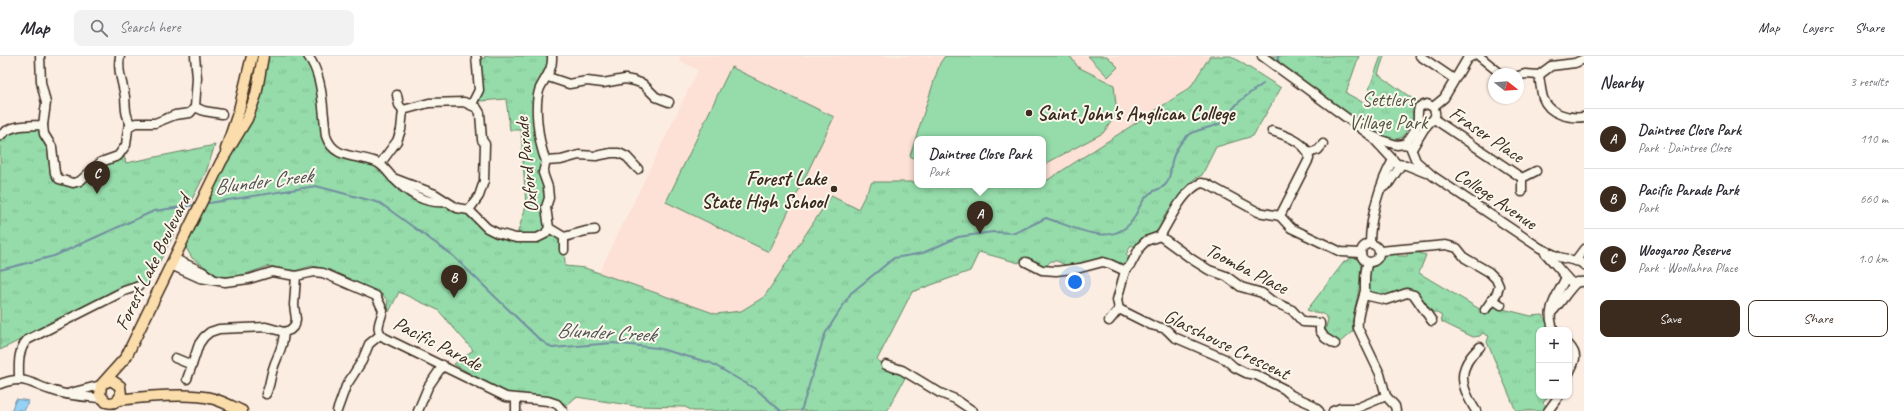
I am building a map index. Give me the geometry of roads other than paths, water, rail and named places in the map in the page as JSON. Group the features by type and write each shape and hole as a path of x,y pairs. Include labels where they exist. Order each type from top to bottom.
{"main road":[{"name":"Forest Lake Boulevard","path":"221,162 239,110 252,56"},
{"name":"Forest Lake Boulevard","path":"103,384 126,357 221,162 247,119 256,95 263,56"},
{"name":"Forest Lake Boulevard","path":"121,387 126,357"},
{"path":"101,411 102,399 100,392 103,384 115,381 121,387 150,396 213,399 242,411"},
{"path":"113,405 121,395 121,387"},
{"path":"102,399 113,405 150,396"}],"street":[{"path":"40,56 41,82 46,103 43,125 44,134 52,147 55,173 59,179 73,183 80,181 102,162 118,156 126,145 128,130 131,125 136,123 155,123 175,115 190,113 196,107 197,78 195,56"},
{"path":"120,56 118,66 125,97 125,115 131,125"},
{"path":"308,56 321,90 326,136 331,145 341,153 354,158 374,161 380,164 397,141 401,130 402,110 398,105 397,95"},
{"name":"Oxford Parade","path":"380,164 393,178 429,192 457,208 469,210 487,228 497,233 516,238 537,238 546,234 549,228 546,206 548,186 543,173 546,162 541,151 537,107 540,88 548,77 551,68 552,56"},
{"name":"College Avenue","path":"1262,56 1370,135 1393,159 1403,165 1433,176"},
{"path":"1420,56 1454,80"},
{"path":"1433,107 1444,98 1467,59 1472,56"},
{"path":"1479,56 1494,68"},
{"path":"1524,74 1539,75 1551,66 1575,63 1584,59"},
{"path":"472,104 479,90 477,60"},
{"path":"1539,75 1543,98 1548,105 1564,116 1572,118 1584,116"},
{"path":"548,77 569,84 587,81 603,83 625,79 635,81 644,84 656,96 668,102"},
{"path":"402,110 429,103 464,102 472,104 478,108 480,113 482,140 485,144 486,152 484,158 483,188 469,210"},
{"path":"1370,243 1370,234 1382,189 1383,179 1393,159 1393,149 1413,133 1418,119 1417,113 1419,107 1427,104 1433,107 1436,113 1432,121 1424,129 1410,162 1403,165 1389,183 1382,189"},
{"path":"196,107 222,114"},
{"path":"1418,119 1422,122 1432,121"},
{"name":"Fraser Place","path":"1432,121 1522,178"},
{"path":"0,136 12,127 43,125"},
{"path":"1272,131 1285,135 1306,149 1309,153 1309,159 1280,216"},
{"name":"College Avenue","path":"1370,135 1384,141 1401,144 1413,152 1416,161 1433,176 1540,248 1584,265"},
{"path":"1309,153 1318,150 1323,144"},
{"path":"546,162 580,155 596,156 611,153 627,157 638,169"},
{"path":"1522,192 1522,178 1536,170"},
{"path":"1109,321 1119,308 1117,300 1125,271 1131,264 1140,247 1146,241 1160,236 1171,217 1192,188 1201,183 1207,184 1258,212 1280,216 1291,228 1341,252 1361,253"},
{"path":"549,228 564,237 595,230"},
{"name":"Toomba Place","path":"1160,236 1209,270 1226,276 1241,287 1262,293 1272,301 1292,310 1302,322 1320,322 1320,331 1325,338 1335,344"},
{"path":"564,237 564,250"},
{"path":"1370,243 1376,245 1380,251 1377,260 1368,262 1363,259 1361,253 1364,246 1370,243"},
{"path":"1380,251 1451,245 1457,248 1465,258 1489,272 1496,279 1499,286 1485,310"},
{"name":"College Avenue","path":"1540,248 1571,281 1582,281"},
{"path":"1553,327 1550,313 1553,301 1565,275 1567,265 1574,261 1584,250"},
{"name":"Pacific Parade","path":"173,262 204,272 214,280 225,282 237,282 272,272 296,276 314,272 323,273 376,296 383,310 378,325 380,335 506,398 548,401 557,404 563,411"},
{"path":"1026,262 1042,270 1056,271 1080,268 1103,262 1125,271"},
{"path":"1368,262 1364,271 1364,296 1357,320 1358,328 1380,374 1386,396 1395,406 1396,411"},
{"path":"187,379 199,344 210,332 218,329 266,327 284,332 295,325 296,276"},
{"path":"1550,313 1559,305 1570,288 1582,281"},
{"path":"19,380 19,355 21,347 27,340 124,291 139,286"},
{"path":"1364,296 1386,300 1407,293 1414,295 1432,321"},
{"path":"1492,299 1501,305"},
{"name":"Glasshouse Crescent","path":"1119,308 1151,325 1166,329 1174,337 1225,359 1240,370 1256,375 1270,382 1299,399 1311,404 1319,411"},
{"path":"266,394 270,386 273,368 283,346 284,332"},
{"path":"337,411 344,391 362,361 369,344 380,335"},
{"path":"1476,411 1462,382 1463,373 1470,356 1480,347"},
{"path":"1572,349 1576,354 1576,359 1572,367"},
{"path":"175,358 192,366"},
{"path":"886,365 902,370 940,393 955,398 973,411"},
{"path":"418,411 428,387 443,366"},
{"path":"0,384 19,380 34,382 55,392 102,399"},
{"path":"69,394 103,384"},
{"path":"1333,411 1341,408 1357,408 1386,396"},
{"path":"516,399 516,411"},
{"path":"1548,411 1557,399"}],"water":[{"path":"16,399 29,401 24,411 11,411"}],"waterway":[{"path":"1278,56 1278,62"},
{"path":"801,411 825,334 851,293 894,258 923,253 958,237 993,232 1015,233 1046,218 1091,233 1113,233 1123,229 1132,221 1145,198 1150,193 1164,186 1168,182 1174,155 1183,140 1196,131 1222,122 1240,101 1263,84"},
{"name":"Blunder Creek","path":"203,204 316,186 380,203 452,255 539,339 552,348 613,343 657,348 711,363 757,390 781,411"},
{"name":"Blunder Creek","path":"0,270 54,256 154,211 195,205"}],"place":[{"name":"Saint John's Anglican College","path":"1029,113"},
{"name":"Forest Lake State High School","path":"834,189"},
{"name":"Woogaroo Reserve","path":"97,194"},
{"name":"Daintree Close Park","path":"980,234"},
{"name":"Pacific Parade Park","path":"454,298"}],"park label":[{"name":"Settlers Village Park","path":"1388,110"}]}
